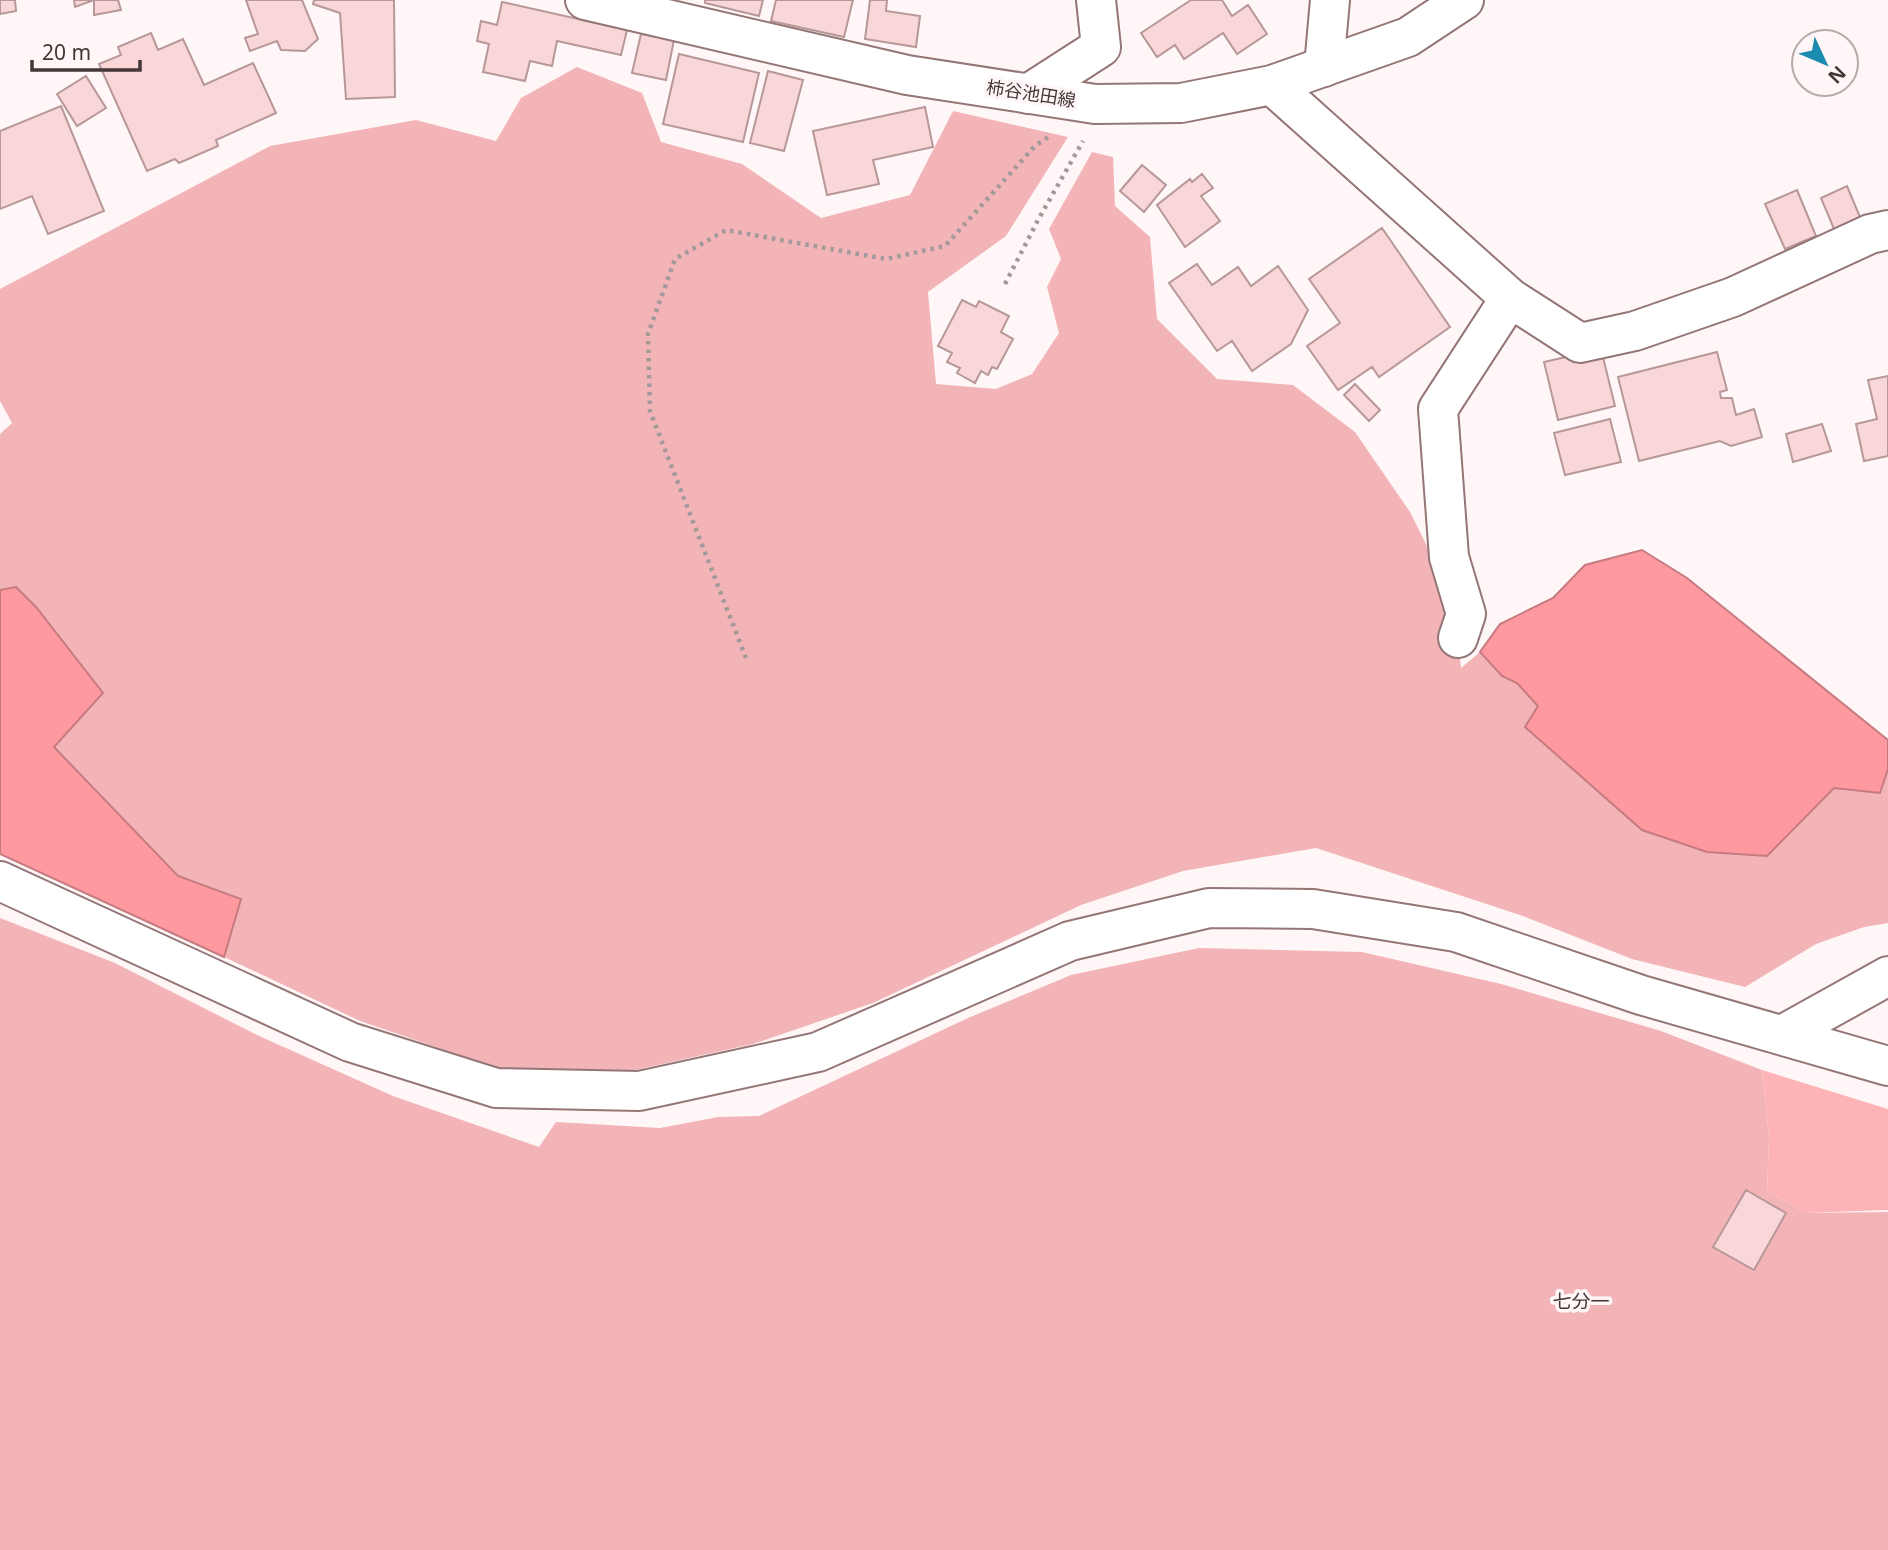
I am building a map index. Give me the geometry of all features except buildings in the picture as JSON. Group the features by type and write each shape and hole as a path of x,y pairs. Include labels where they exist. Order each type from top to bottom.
{"street":[{"name":"柿谷池田線","path":"585,0 908,75 1100,104 1181,103 1272,85 1408,37 1464,0"},
{"path":"1028,94 1101,47 1096,0"},
{"path":"1324,67 1330,0"},
{"path":"1272,85 1510,299 1580,343 1635,331 1733,297 1870,234 1888,230"},
{"path":"1458,638 1466,614 1449,557 1438,409 1510,299"},
{"path":"0,881 350,1042 496,1088 639,1091 818,1052 1070,940 1209,908 1313,909 1456,932 1641,995 1888,1066"},
{"path":"1782,1035 1888,976"}],"path":[{"path":"1005,284 1100,104"},
{"path":"746,659 650,411 648,334 676,259 726,230 886,259 945,246 1034,147 1100,104"}],"shaded area":[{"path":"577,67 642,93 661,142 742,164 821,218 910,195 953,111 1068,137 1006,236 928,292 936,384 996,389 1032,374 1059,333 1047,287 1061,259 1049,229 1092,152 1113,157 1115,206 1150,237 1157,319 1217,379 1293,385 1355,432 1410,512 1453,598 1461,668 1480,652 1502,676 1517,683 1539,706 1525,727 1561,758 1767,856 1834,788 1880,793 1888,769 1888,923 1864,927 1816,944 1745,987 1632,959 1520,915 1316,848 1183,871 1081,905 873,1003 753,1044 621,1073 500,1069 360,1021 224,957 240,900 178,877 54,747 103,693 36,607 16,587 0,590 0,434 12,423 0,401 0,289 270,146 416,120 496,141 521,98"},
{"path":"1642,550 1687,578 1888,740 1888,769 1880,793 1834,788 1767,856 1707,852 1642,830 1525,727 1538,706 1517,683 1502,676 1480,652 1500,624 1553,598 1585,565"},
{"path":"16,587 36,607 103,693 54,747 178,876 241,899 224,957 0,854 0,590"},
{"path":"0,918 115,963 257,1035 393,1096 539,1147 556,1122 660,1128 718,1117 759,1116 968,1018 1071,975 1199,948 1362,952 1501,984 1661,1031 1762,1070 1769,1136 1767,1191 1806,1213 1888,1212 1888,1550 0,1550"},
{"path":"1762,1070 1888,1109 1888,1210 1806,1213 1767,1191 1769,1136"}],"district":[{"name":"七分一","path":"1581,1301"}]}
